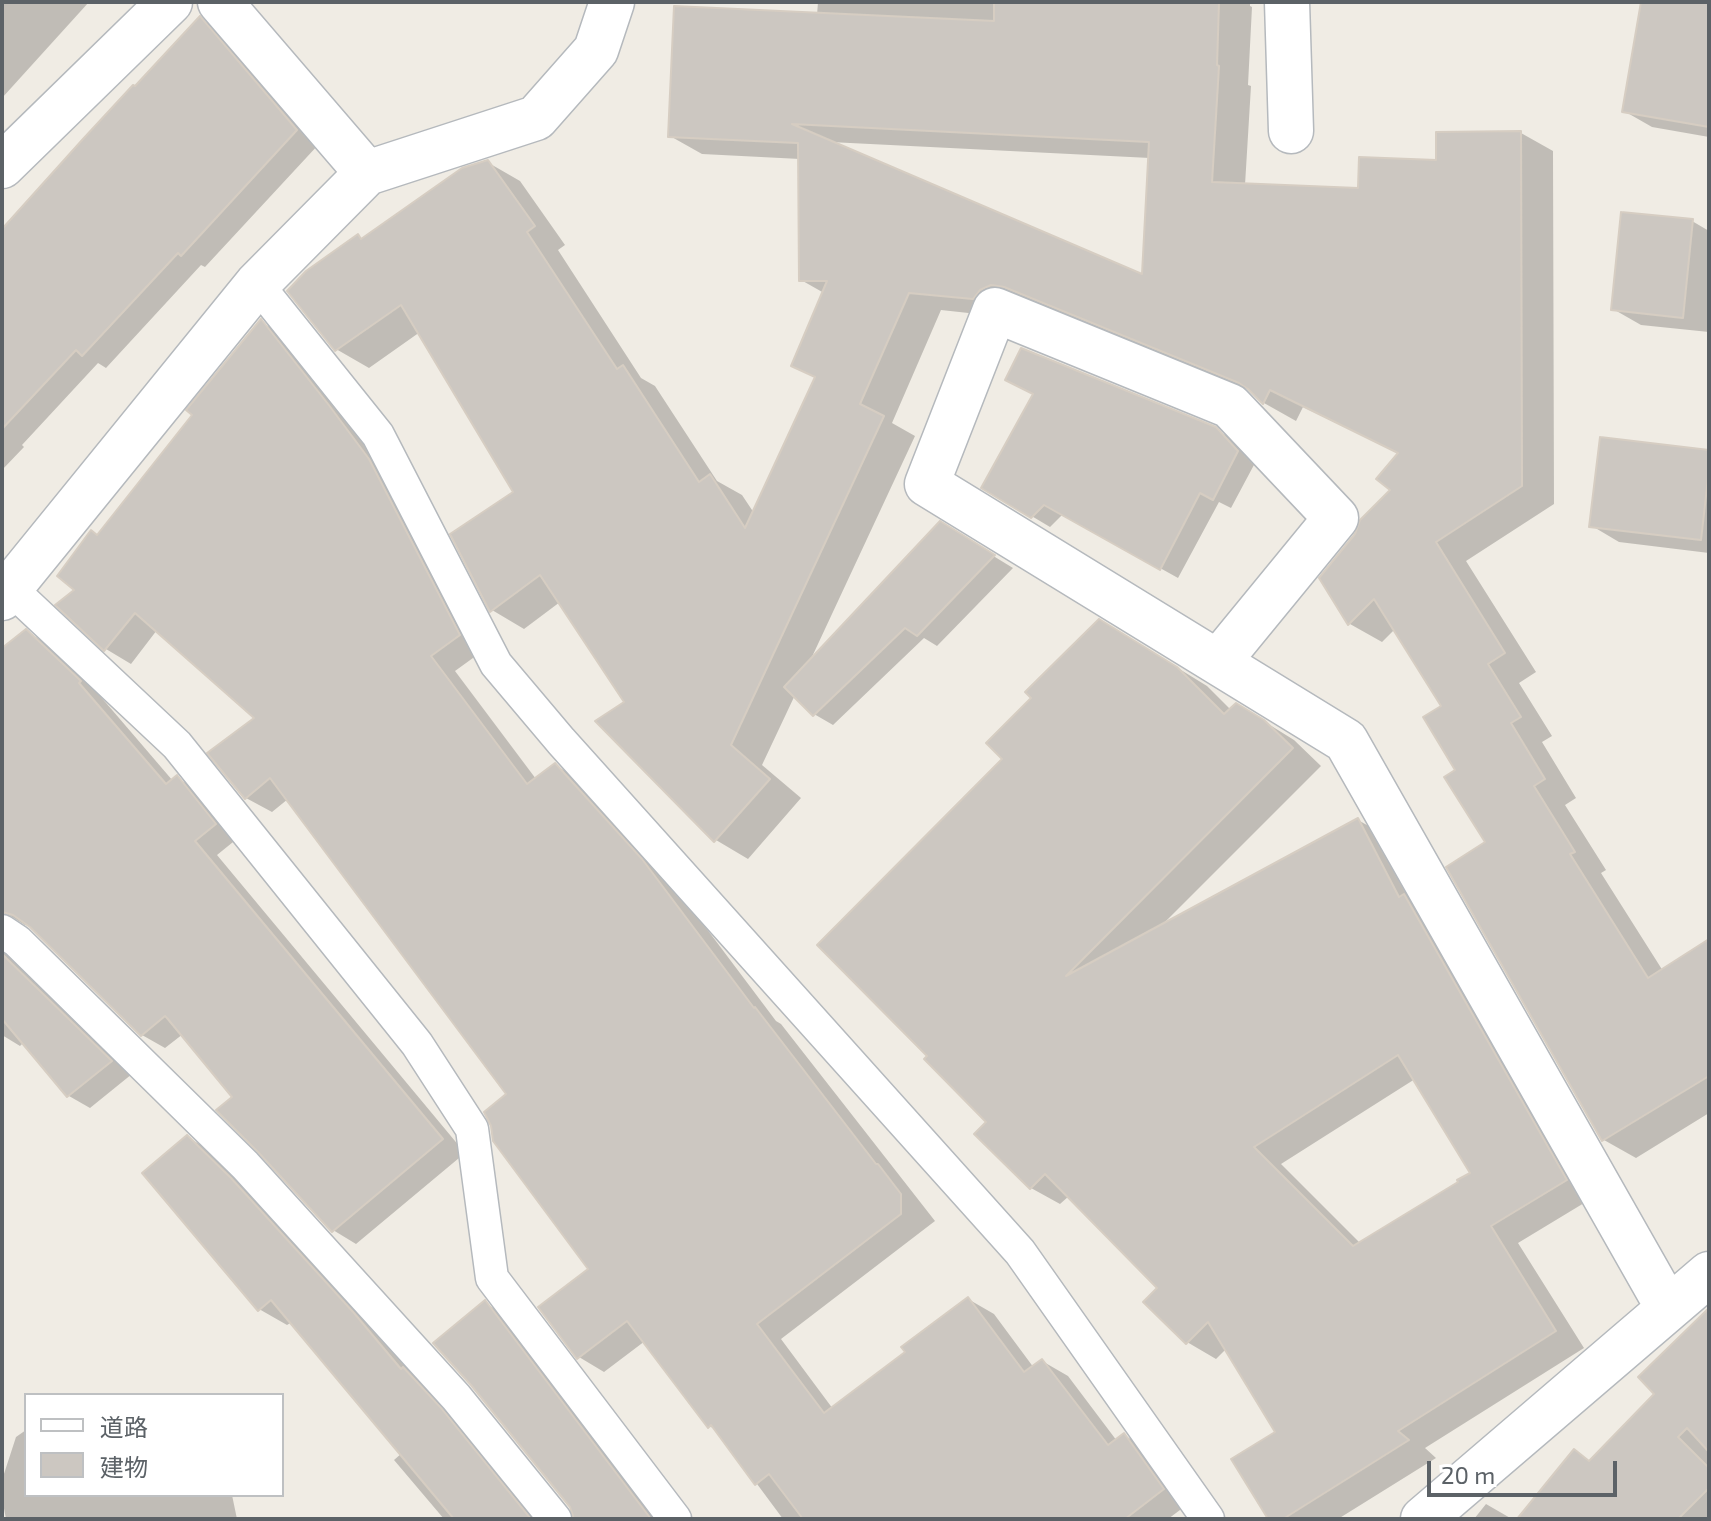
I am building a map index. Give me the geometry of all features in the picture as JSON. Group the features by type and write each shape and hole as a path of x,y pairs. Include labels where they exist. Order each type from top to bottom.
{"street":[{"path":"2,166 170,2"},
{"path":"220,2 367,173"},
{"path":"6,593 257,284 367,173 536,118 596,50 612,2"},
{"path":"1287,2 1291,131"},
{"path":"1218,662 1336,518 1230,406 995,310 927,484 1346,741 1668,1308"},
{"path":"1423,1519 1709,1274"}],"lane":[{"path":"257,284 378,435 496,664 561,741 1020,1252 1208,1519"},
{"path":"6,593 177,745 417,1044 472,1129 492,1278 675,1519"},
{"path":"2,931 17,941 245,1165 456,1397 555,1519"}],"building":[{"path":"994,2 1219,2 1219,66 1212,182 1358,188 1359,157 1436,160 1436,132 1521,131 1522,486 1436,542 1505,653 1488,664 1521,717 1511,723 1545,779 1534,786 1575,852 1570,854 1648,978 1709,939 1709,1076 1602,1141 1446,867 1485,842 1444,777 1455,770 1423,717 1441,706 1374,599 1348,625 1319,578 1355,534 1360,520 1390,490 1376,479 1398,453 1270,390 1263,404 1239,383 1004,287 991,285 980,290 973,299 909,293 860,404 884,416 731,745 770,779 714,842 595,721 624,702 540,575 490,612 450,534 513,492 401,305 335,351 287,291 306,271 358,234 361,239 462,168 488,160 535,226 527,232 617,369 623,365 699,482 710,474 745,528 815,377 791,366 827,281 799,281 798,143 668,137 674,6 994,21","holes":["792,124 1149,142 1142,274"]},
{"path":"1641,2 1709,2 1709,127 1622,112"},
{"path":"200,16 297,130 181,256 178,253 82,356 76,350 2,429 2,229"},
{"path":"1621,212 1693,219 1683,318 1611,310"},
{"path":"261,319 369,459 460,635 431,656 527,784 555,763 642,859 754,1008 901,1194 901,1214 757,1324 824,1413 905,1352 901,1347 968,1297 1024,1372 1042,1359 1108,1445 1124,1433 1164,1489 1125,1519 803,1519 769,1474 755,1485 627,1321 577,1359 538,1307 588,1269 493,1141 491,1126 484,1112 506,1094 270,778 245,799 207,753 254,718 135,613 104,651 55,605 74,590 57,576 91,530 97,535 192,415 186,410"},
{"path":"1021,348 1216,427 1238,451 1213,500 1200,493 1160,570 1044,505 1031,518 981,488 1033,394 1005,380"},
{"path":"1600,437 1709,450 1701,540 1589,527"},
{"path":"940,521 995,555 917,636 905,628 813,716 784,687"},
{"path":"1099,619 1177,667 1224,714 1236,703 1264,720 1293,748 1066,976 1358,818 1399,897 1404,894 1567,1180 1491,1226 1556,1331 1398,1431 1409,1440 1283,1519 1268,1519 1231,1459 1275,1432 1208,1322 1186,1344 1143,1302 1157,1288 1045,1174 1030,1189 974,1134 986,1122 924,1059 927,1056 817,945 1002,759 986,743 1031,698 1025,692","holes":["1398,1055 1470,1173 1353,1246 1254,1147"]},
{"path":"26,629 81,681 79,683 166,784 177,775 216,824 195,841 443,1139 332,1232 216,1110 232,1097 165,1016 141,1036 30,927 13,915 2,912 2,648"},
{"path":"2,954 112,1061 67,1097 2,1019"},
{"path":"187,1135 231,1178 401,1369 403,1367 442,1409 531,1519 454,1519 271,1300 258,1311 142,1173"},
{"path":"485,1300 651,1519 574,1519 570,1507 433,1343"},
{"path":"1709,1308 1709,1452 1687,1428 1678,1437 1709,1468 1709,1488 1678,1519 1517,1519 1574,1449 1589,1461 1654,1394 1638,1377"}]}
